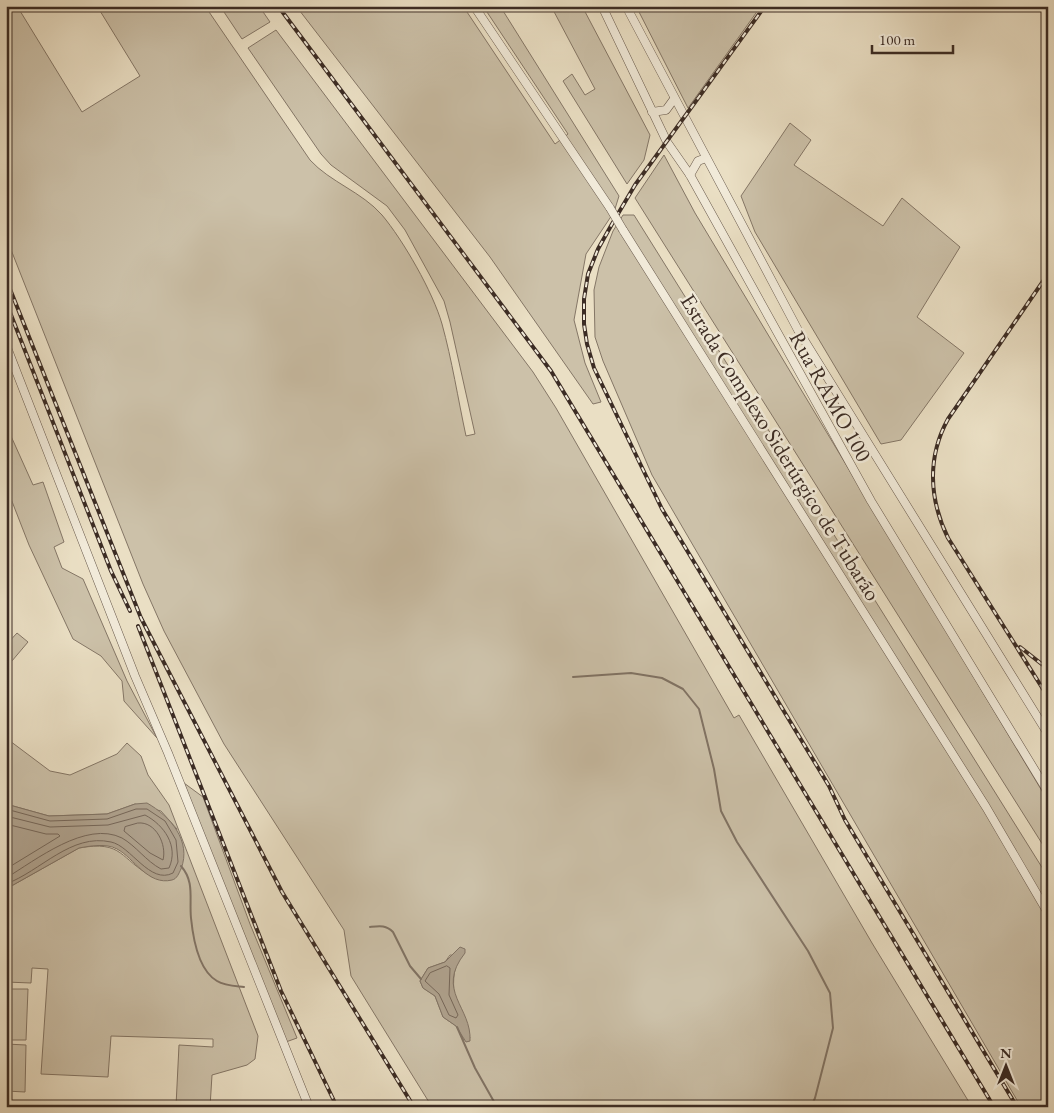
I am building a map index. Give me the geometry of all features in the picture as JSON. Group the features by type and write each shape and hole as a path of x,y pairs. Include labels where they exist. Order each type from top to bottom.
{"street":[{"name":"Estrada Complexo Siderúrgico de Tubarão","path":"474,6 610,208 986,807 1048,913"},
{"name":"Rua RAMO 100","path":"602,6 667,142 690,175 871,501 1048,792"},
{"name":"Rua RAMO 100","path":"626,6 779,295 838,397 1048,734"},
{"path":"652,112 666,110 674,99"},
{"path":"690,175 698,161 706,158"},
{"path":"6,345 135,676 168,753 309,1107"}],"shaded area":[{"path":"6,6 17,6 82,112 140,76 97,6 205,6 310,160 327,175 374,207 382,215 408,252 425,282 438,311 452,366 466,436 475,434 444,301 405,230 387,206 331,165 321,154 248,48 276,30 533,372 556,408 734,718 739,715 872,943 972,1107 432,1107 351,976 344,930 224,744 164,631 143,584 6,237","holes":["450,955 462,956 455,968 454,994 470,1038 464,1040 456,1026 443,1017 435,996 423,988 420,981 428,968 445,962"]},
{"path":"220,6 259,6 270,22 242,39"},
{"path":"296,6 463,6 555,144 568,134 483,6 500,6 619,196 614,212 586,254 574,320 585,363 601,402 593,404 490,257"},
{"path":"551,6 582,6 650,135 644,160 627,184 563,81 572,74 585,95 595,89"},
{"path":"636,6 761,6 688,108"},
{"path":"790,123 811,140 794,165 883,226 902,198 960,247 917,317 964,353 901,440 881,444 755,232 741,196"},
{"path":"664,155 695,213 1048,801 1048,853 635,198"},
{"path":"623,215 634,215 1048,877 1048,1107 1021,1107 652,475 603,361 595,337 594,290 599,267 613,231"},
{"path":"6,425 33,485 43,482 64,542 54,547 62,568 83,579 127,681 157,738 124,701 122,681 101,656 73,639 29,545 6,486"},
{"path":"17,633 28,642 6,668 6,645"},
{"path":"6,738 50,771 70,775 117,754 127,743 141,756 148,775 169,805 258,1036 255,1059 247,1065 212,1075 210,1107 176,1106 179,1045 213,1047 213,1039 111,1036 108,1077 41,1074 48,969 32,968 31,983 6,982 6,889 79,848 94,846 113,849 153,877 177,829 161,811 135,804 107,814 49,816 6,804"},
{"path":"184,783 203,797 250,924 297,1038 283,1043"},
{"path":"6,989 28,989 26,1040 6,1040"},
{"path":"6,1044 26,1045 25,1092 6,1091"}],"water":[{"path":"147,803 156,808 171,822 181,839 184,859 177,877 174,879 163,881 156,879 117,849 98,845 79,848 6,889 6,804 49,816 107,814 135,804"},
{"path":"460,947 465,949 465,953 457,966 453,978 457,999 469,1029 470,1041 466,1042 456,1026 443,1017 435,996 423,988 420,981 428,968 445,962"}],"waterway":[{"path":"573,677 631,673 662,678 683,689 699,709 714,769 721,811 737,842 808,951 830,993 833,1028 811,1107"},
{"path":"181,866 190,884 192,926 201,962 211,976 220,983 244,987"},
{"path":"370,927 383,926 393,932 410,966 421,979"},
{"path":"457,1027 475,1068 497,1107"}],"railway":[{"path":"278,6 551,371 994,1107"},
{"path":"765,6 635,185 598,249 588,274 584,299 584,324 587,344 594,368 662,509 829,786 845,820 1017,1107"},
{"path":"1048,274 948,419 936,448 933,478 937,508 948,538 1048,697"},
{"path":"6,279 141,618 282,892 414,1107"},
{"path":"6,302 111,571 130,611"},
{"path":"138,626 281,991 337,1107"},
{"path":"1020,647 1048,669"}]}
